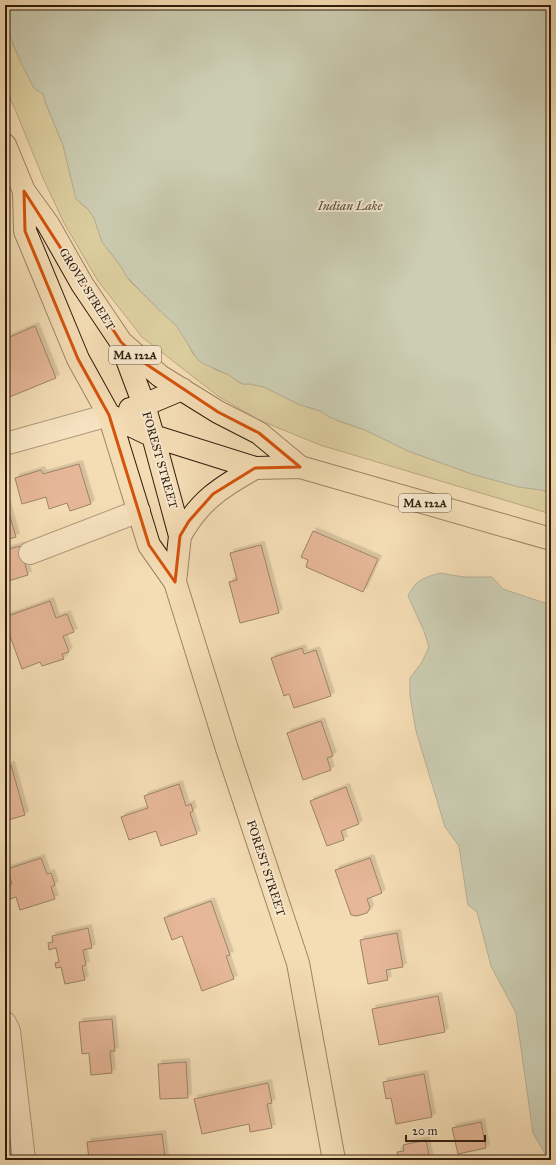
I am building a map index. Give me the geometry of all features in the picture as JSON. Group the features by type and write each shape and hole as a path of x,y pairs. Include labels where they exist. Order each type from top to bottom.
{"main road":[{"name":"GROVE STREET","path":"5,145 24,191 48,224 82,284 121,342 160,376 218,412 258,433 300,467"},
{"name":"GROVE STREET","path":"24,191 25,231 78,359 109,415 153,436 255,468 300,467 551,539"},
{"name":"FOREST STREET","path":"121,342 144,405 180,536 175,582"},
{"path":"109,415 144,405 182,389"},
{"name":"FOREST STREET","path":"109,415 149,545 175,582 229,756 298,963 334,1160"},
{"path":"180,536 189,521 213,494 255,468"}],"street":[{"path":"5,444 109,415"},
{"path":"30,553 138,511"},
{"path":"5,1023 9,1031 24,1160"}],"highlighted area":[{"path":"24,191 121,342 140,360 218,412 259,433 300,467 255,468 213,494 189,521 180,536 175,582 149,545 109,415 78,359 25,231"}],"shaded area":[{"path":"5,7 13,45 34,88 43,94 63,145 74,190 80,203 88,209 94,218 102,242 120,265 129,280 176,325 193,354 214,369 229,375 242,384 264,387 298,404 320,411 338,421 365,430 408,451 472,474 519,487 551,493 551,514 320,445 259,420 218,396 142,337 98,281 64,223 43,178 5,86"}],"water":[{"name":"Indian Lake","path":"5,5 551,5 551,493 519,487 472,474 408,451 365,430 329,417 320,411 298,404 264,387 243,384 229,375 198,360 176,325 161,312 127,277 120,265 102,242 94,218 88,209 76,199 63,145 43,94 34,88 21,63 10,36"},
{"path":"440,573 464,577 492,577 503,589 551,605 551,1160 549,1160 533,1133 516,1013 491,966 477,912 468,905 459,846 445,827 416,731 410,696 410,678 422,662 429,647 424,631 408,596 414,586 421,580"}],"building":[{"path":"35,326 56,378 7,398 5,394 5,339"},
{"path":"79,464 91,504 70,511 67,503 49,509 46,497 22,504 15,478 41,470 43,474"},
{"path":"5,499 16,537 5,540"},
{"path":"313,531 378,559 363,592 306,567 308,560 301,557"},
{"path":"261,545 279,613 240,623 229,582 237,580 230,553"},
{"path":"20,546 28,575 5,582 5,550"},
{"path":"50,601 56,618 67,614 74,632 63,636 69,652 62,654 64,659 42,666 40,662 22,669 5,622 5,617"},
{"path":"302,648 304,654 316,650 331,696 294,708 289,694 284,696 271,658"},
{"path":"321,721 333,756 327,758 331,770 303,780 287,733"},
{"path":"11,765 25,815 5,821 5,767"},
{"path":"179,784 186,806 191,804 193,811 190,813 197,834 161,846 156,831 129,840 121,817 148,808 144,796"},
{"path":"346,787 359,824 341,831 344,840 327,846 310,801"},
{"path":"41,858 47,874 51,873 55,885 51,887 55,899 20,910 16,897 10,899 6,886 12,884 7,869"},
{"path":"370,858 382,893 367,899 370,908 367,913 357,916 351,915 335,870"},
{"path":"211,901 230,955 226,956 234,979 202,991 182,936 172,940 164,918"},
{"path":"88,928 92,948 83,950 86,965 82,966 85,980 65,984 61,967 56,968 55,963 59,962 56,948 49,950 48,943 53,942 52,936"},
{"path":"397,933 403,967 386,970 388,980 368,984 360,940"},
{"path":"438,996 445,1032 379,1045 372,1009"},
{"path":"112,1019 115,1051 110,1051 112,1073 91,1075 89,1053 82,1054 79,1022"},
{"path":"186,1062 188,1098 160,1099 158,1064"},
{"path":"424,1074 432,1117 396,1124 391,1098 386,1099 383,1082"},
{"path":"268,1083 272,1103 267,1104 272,1128 250,1132 249,1124 202,1134 194,1099"},
{"path":"481,1122 486,1148 458,1154 452,1128"},
{"path":"162,1134 165,1158 144,1160 89,1160 87,1142"},
{"path":"426,1140 430,1160 399,1160 397,1152 404,1151 403,1145"}]}
